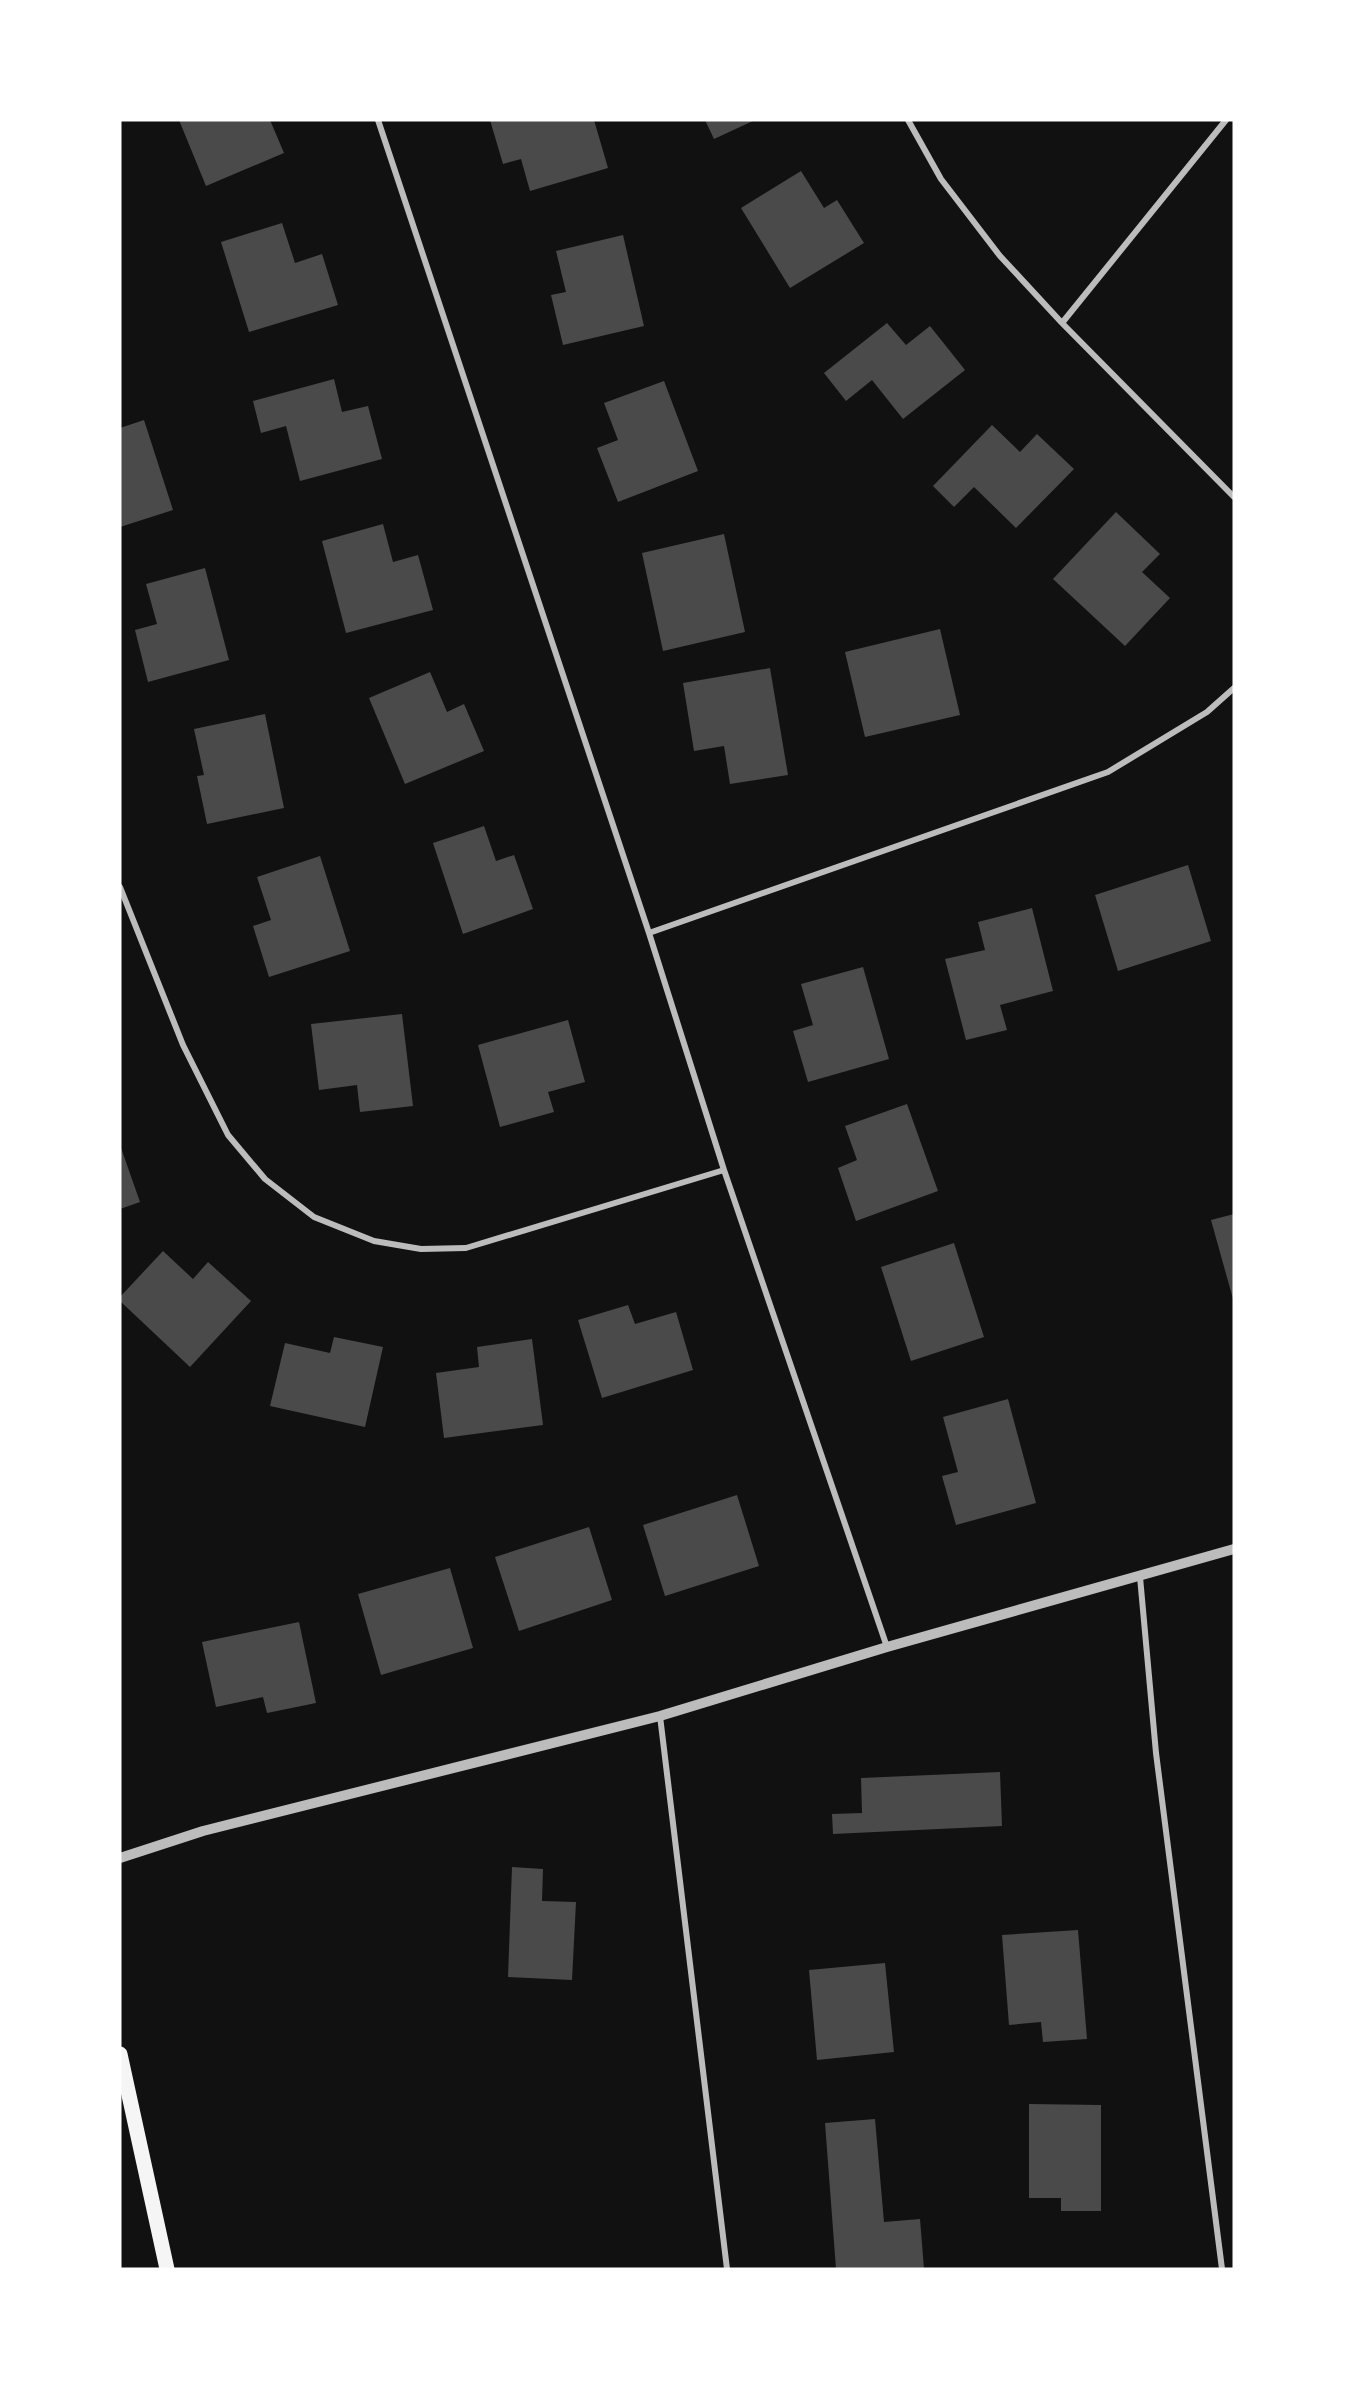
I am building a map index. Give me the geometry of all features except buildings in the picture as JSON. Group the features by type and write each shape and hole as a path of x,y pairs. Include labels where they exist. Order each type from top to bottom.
{"main road":[{"path":"120,2054 167,2269"}],"street":[{"path":"378,120 650,933 724,1170 887,1647"},
{"path":"908,120 948,188 1000,256 1062,323 1234,497"},
{"path":"1062,323 1226,120"},
{"path":"650,933 1108,772 1207,712 1234,688"},
{"path":"120,887 183,1045 228,1135 265,1179 314,1217 374,1241 421,1249 466,1248 724,1170"},
{"path":"120,1858 203,1832 660,1716 887,1647 1234,1549"},
{"path":"1140,1577 1156,1753 1222,2269"},
{"path":"660,1716 727,2269"}]}
